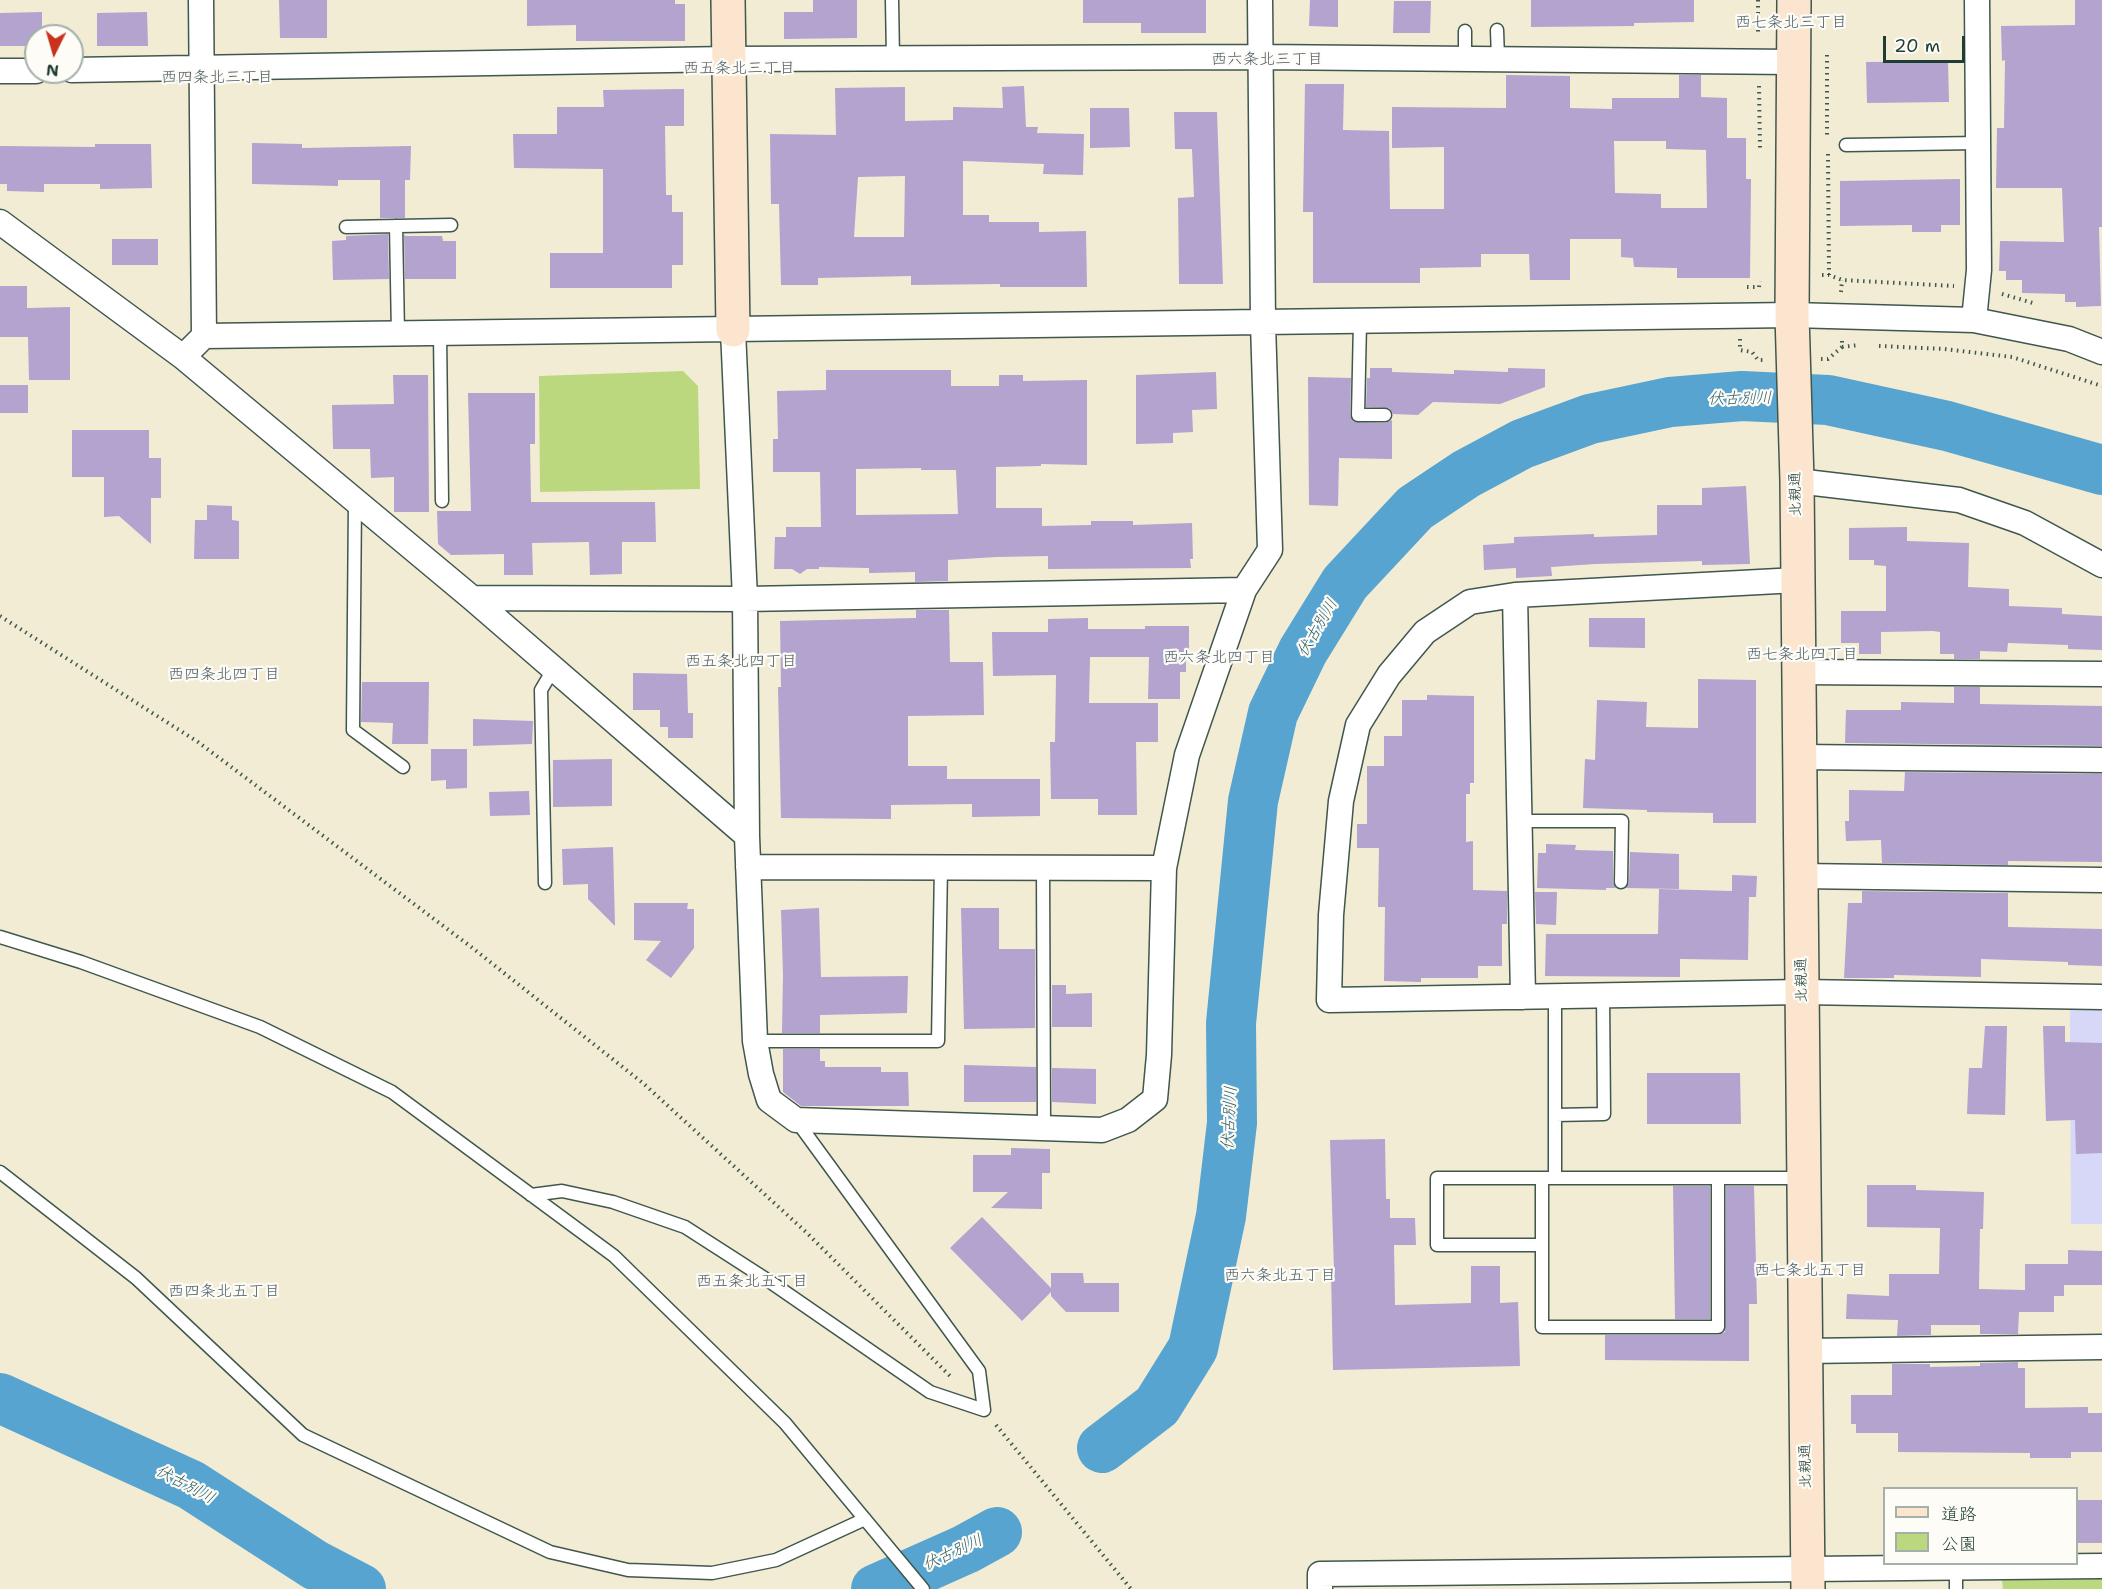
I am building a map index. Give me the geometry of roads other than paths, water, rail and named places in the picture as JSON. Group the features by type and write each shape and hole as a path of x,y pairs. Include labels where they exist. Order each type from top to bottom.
{"street":[{"path":"201,0 204,336"},
{"path":"728,0 733,330 745,599 748,867 755,1041 769,1101 796,1120 1102,1130 1128,1120 1155,1099 1159,1055 1164,868 1187,755 1244,590 1270,550 1263,323 1260,0"},
{"name":"北親通","path":"1794,0 1792,315 1797,481 1799,876 1808,1578"},
{"path":"1974,320 1979,270 1977,0"},
{"path":"84,70 893,58 1260,57 1793,62"},
{"path":"0,71 24,71"},
{"path":"0,222 183,357 472,598 747,836"},
{"path":"183,357 204,336 1792,315 1974,320 2069,339 2102,352"},
{"path":"1797,481 1959,500 2025,523 2102,565"},
{"path":"1797,580 1515,595 1470,602 1425,632 1389,675 1358,725 1341,801 1331,915 1329,1000 1802,992 2102,997"},
{"path":"472,598 745,599 1244,590"},
{"path":"1515,595 1522,997"},
{"path":"1798,672 2102,674"},
{"path":"1798,758 2102,760"},
{"path":"748,867 1164,868"},
{"path":"1799,876 2102,880"},
{"path":"1805,1351 2102,1347"},
{"path":"1320,1589 1320,1574 1956,1578 2102,1566"}],"lane":[{"path":"892,0 893,58"},
{"path":"1497,30 1498,59"},
{"path":"1465,31 1465,59"},
{"path":"1846,145 1978,143"},
{"path":"346,227 451,225"},
{"path":"396,226 398,333"},
{"path":"1360,322 1358,415 1385,415"},
{"path":"440,333 442,501"},
{"path":"355,500 353,730 403,768"},
{"path":"545,883 542,690 554,668"},
{"path":"1519,821 1622,821 1622,882"},
{"path":"755,1041 938,1041 941,866"},
{"path":"1043,867 1044,1128"},
{"path":"0,937 81,962 260,1027 392,1092 614,1256 785,1424 923,1589"},
{"path":"1555,1115 1604,1114 1602,995"},
{"path":"1555,996 1555,1178"},
{"path":"531,1195 562,1191 573,1193 613,1202 685,1227 769,1281 930,1392 984,1410 979,1371 796,1120"},
{"path":"0,1172 136,1278 303,1435 550,1552 628,1570 712,1573 776,1560 865,1520"},
{"path":"1542,1245 1437,1245 1437,1178 1804,1178"},
{"path":"1542,1178 1542,1327 1718,1327 1718,1178"}],"waterway":[{"name":"伏古別川","path":"1102,1448 1157,1406 1193,1348 1221,1216 1232,1123 1231,1023 1253,801 1273,713 1303,651 1345,583 1415,508 1466,474 1522,444 1590,419 1670,402 1742,396 1828,400 1947,426 2102,470"},
{"name":"伏古別川","path":"0,1398 191,1485 315,1565 361,1589"},
{"name":"伏古別川","path":"876,1589 966,1549 997,1532"}],"district":[{"name":"西七条北三丁目","path":"1791,23"},
{"name":"西六条北三丁目","path":"1267,60"},
{"name":"西五条北三丁目","path":"739,69"},
{"name":"西四条北三丁目","path":"217,78"},
{"name":"西七条北四丁目","path":"1802,655"},
{"name":"西六条北四丁目","path":"1219,658"},
{"name":"西五条北四丁目","path":"741,662"},
{"name":"西四条北四丁目","path":"224,675"},
{"name":"西七条北五丁目","path":"1810,1271"},
{"name":"西六条北五丁目","path":"1280,1276"},
{"name":"西五条北五丁目","path":"752,1282"},
{"name":"西四条北五丁目","path":"224,1292"}]}
